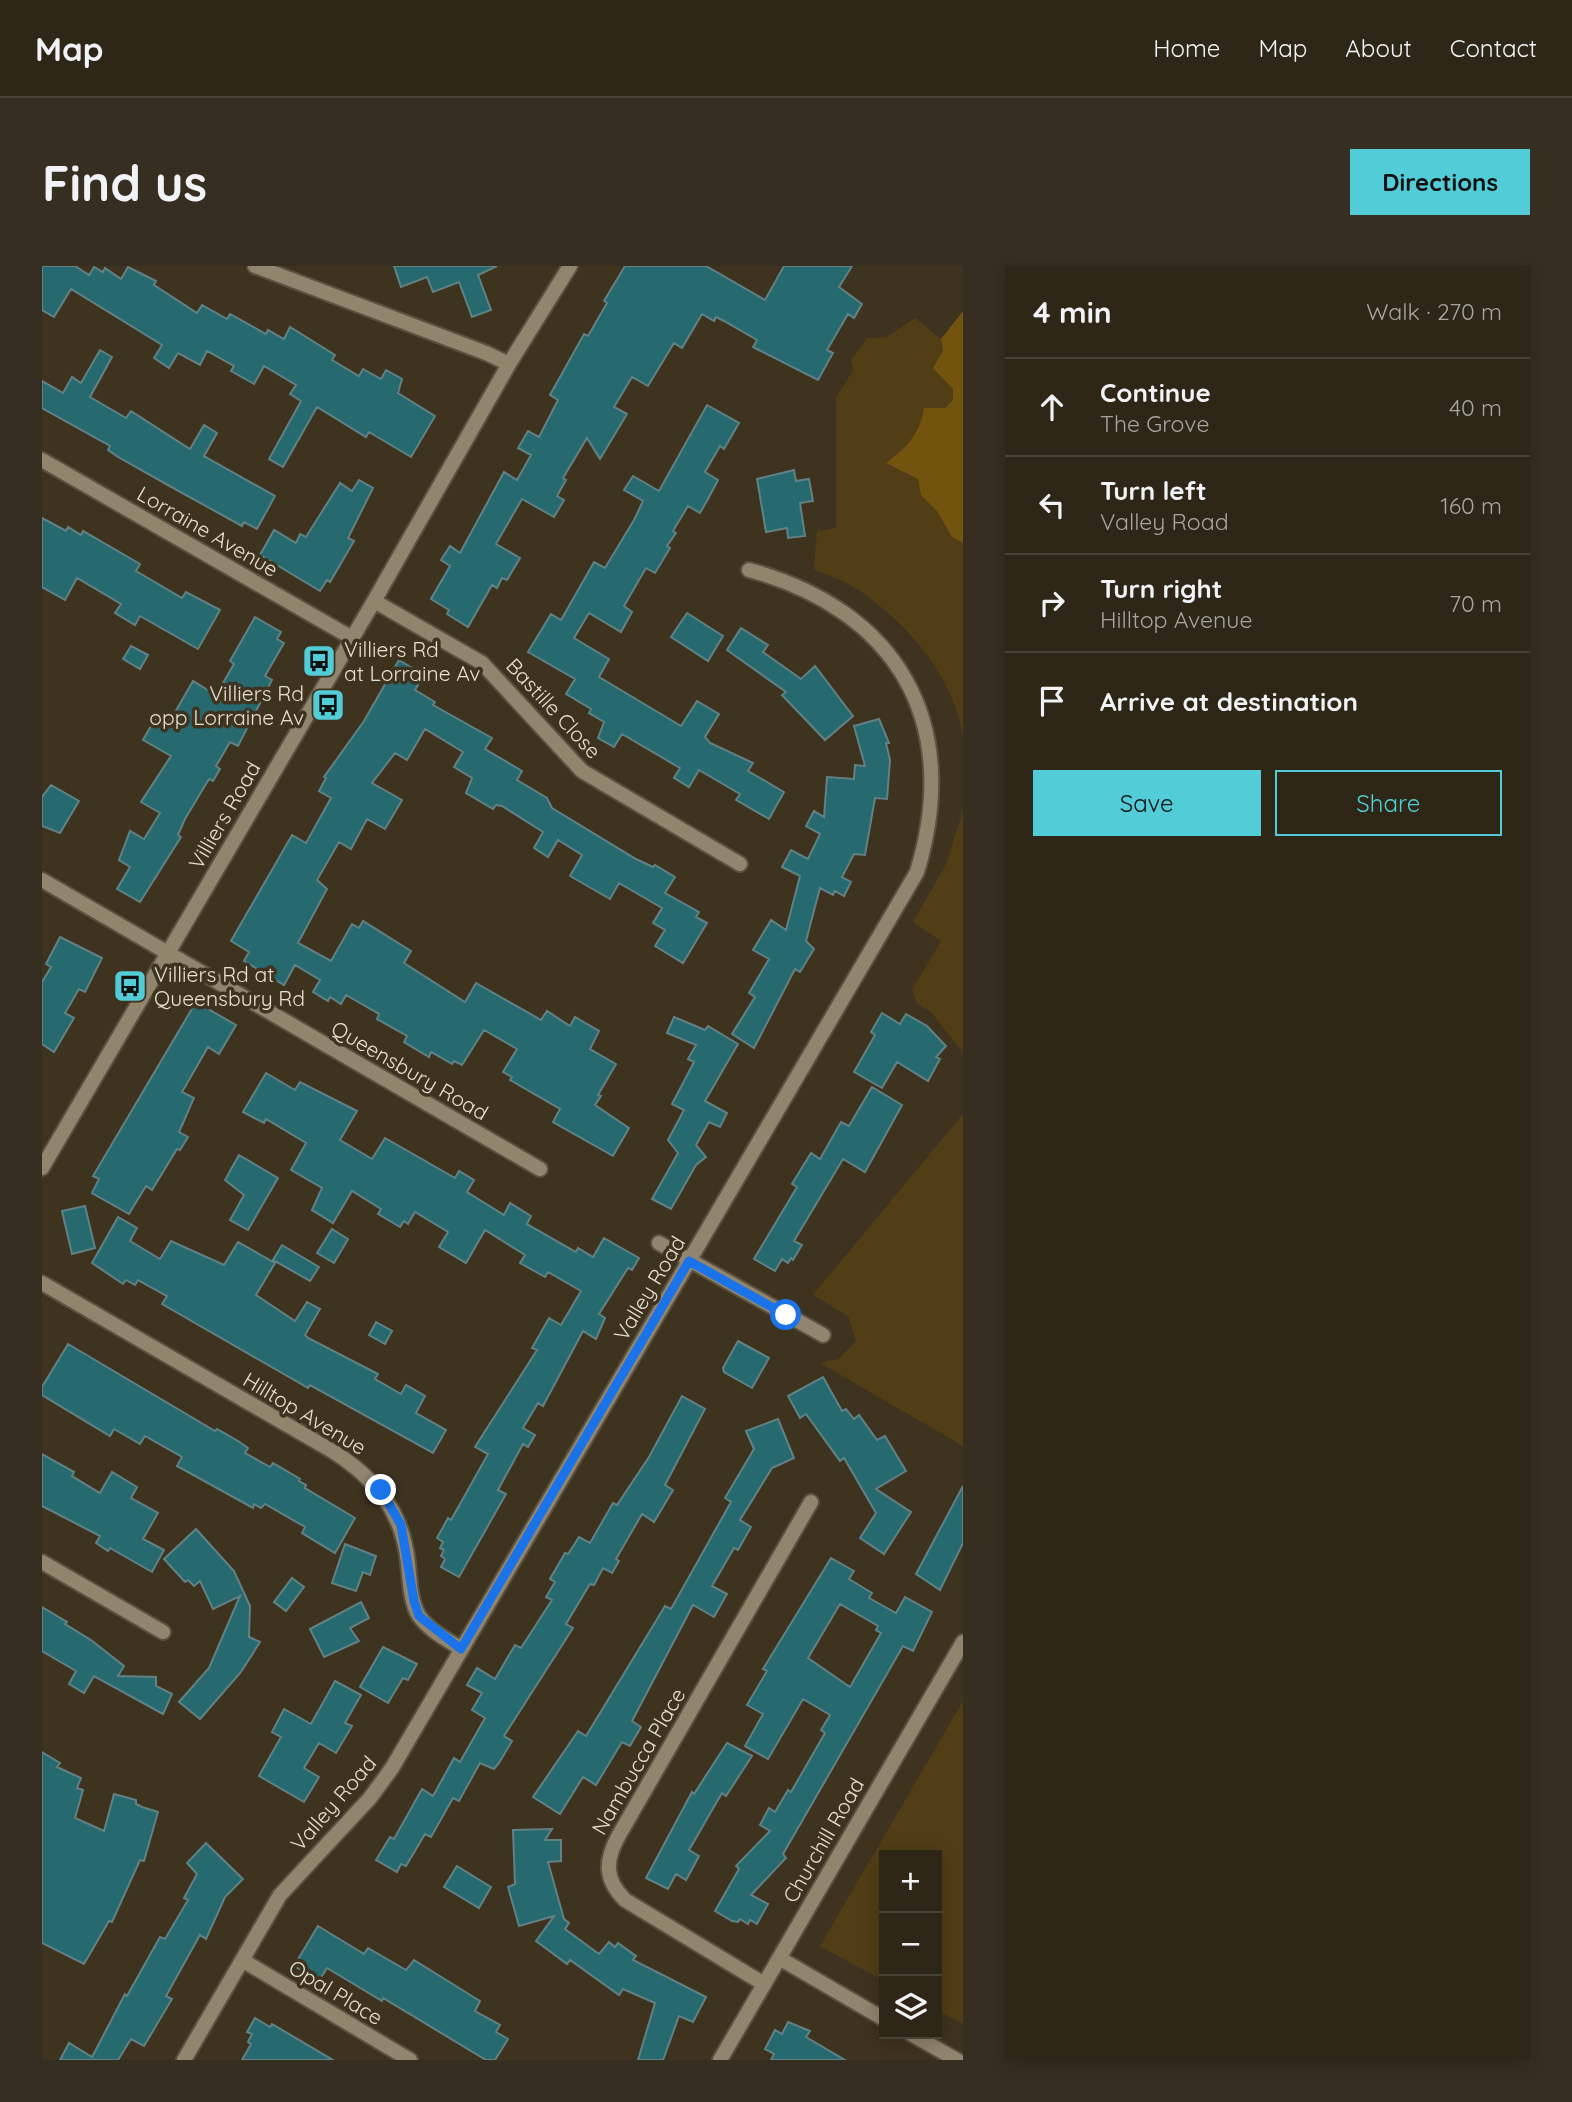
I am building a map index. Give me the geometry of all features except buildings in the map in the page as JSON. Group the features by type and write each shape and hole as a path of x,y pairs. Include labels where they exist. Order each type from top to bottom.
{"street":[{"path":"255,266 461,343 509,364"},
{"name":"Villiers Road","path":"42,1168 374,601 509,364 570,266"},
{"name":"Lorraine Avenue","path":"42,460 352,638"},
{"name":"Valley Road","path":"184,2060 287,1887 381,1784 917,872 937,830 944,799 943,751 934,710 926,690 897,652 868,626 801,588 749,570"},
{"name":"Bastille Close","path":"374,601 482,663 582,771 740,864"},
{"name":"Queensbury Road","path":"42,880 540,1169"},
{"path":"659,1243 823,1335"},
{"name":"Hilltop Avenue","path":"42,1283 334,1452 367,1475 381,1490 401,1525 419,1616 461,1649"},
{"name":"Nambucca Place","path":"764,1984 625,1900 614,1889 608,1861 619,1835 811,1502"},
{"path":"42,1562 163,1632"},
{"name":"Churchill Road","path":"720,2060 963,1642"},
{"path":"779,1958 879,2016"},
{"name":"Opal Place","path":"242,1960 410,2060"},
{"path":"920,2039 957,2060"}],"shaded area":[{"path":"963,311 963,543 952,537 937,511 921,495 918,479 886,463 911,439 924,408 945,408 953,400 953,389 933,368 943,351 941,339"},
{"path":"915,318 941,339 943,351 934,368 953,389 953,400 903,450 918,479 921,495 937,511 952,537 963,543 963,738 950,693 925,652 909,633 873,600 854,587 814,569 817,531 836,528 836,398 853,370 851,360 867,338 887,337"},
{"path":"963,811 963,1053 931,1012 917,1004 912,990 941,941 913,922 946,864"},
{"path":"963,1114 963,1446 820,1363 839,1359 856,1341 848,1316 813,1295"},
{"path":"963,1701 963,2024 942,2013 942,1850 879,1850 879,1978 820,1946"}],"place":[{"name":"Villiers Rd at Lorraine Av","path":"319,661"},
{"name":"Villiers Rd opp Lorraine Av","path":"328,705"},
{"name":"Villiers Rd at Queensbury Rd","path":"130,986"}],"route":[{"path":"381,1490 401,1525 411,1587 419,1616 461,1649 689,1261 786,1315"}]}
